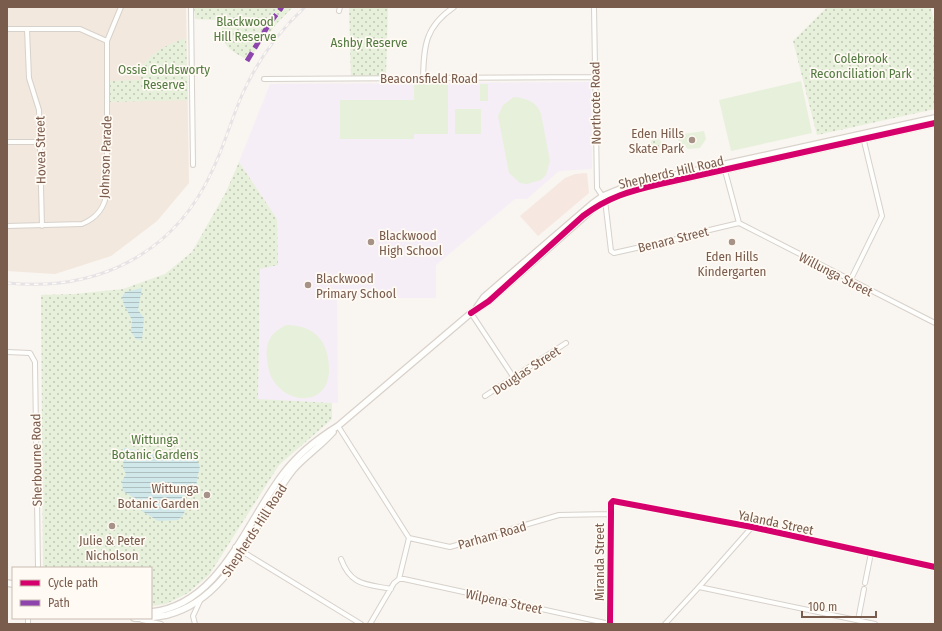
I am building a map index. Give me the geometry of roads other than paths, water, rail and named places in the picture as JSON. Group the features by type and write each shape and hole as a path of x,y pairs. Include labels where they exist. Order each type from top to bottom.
{"main road":[{"name":"Shepherds Hill Road","path":"152,618 179,612 200,601 220,583 293,470 338,426 471,313 484,297 580,213 604,198 630,185 724,167 863,136 935,118"},
{"name":"Shepherds Hill Road","path":"863,136 935,123"},
{"name":"Shepherds Hill Road","path":"152,612 176,606 195,596 212,580 290,465 317,440 338,426"}],"street":[{"name":"Johnson Parade","path":"7,226 72,226 86,223 98,214 106,200 107,41 121,7"},
{"path":"191,7 193,165"},
{"path":"422,78 423,54 429,33 440,18 454,7"},
{"name":"Northcote Road","path":"594,7 597,188 604,198 610,248"},
{"path":"7,29 80,29 107,41"},
{"name":"Hovea Street","path":"27,29 29,78 39,110 42,226"},
{"name":"Beaconsfield Road","path":"264,79 594,77"},
{"path":"850,281 882,216 863,136"},
{"path":"7,142 40,142"},
{"path":"724,167 738,223"},
{"name":"Willunga Street","path":"738,223 935,323"},
{"name":"Benara Street","path":"610,248 614,253 690,236 738,223"},
{"path":"471,313 514,378"},
{"name":"Douglas Street","path":"486,396 566,343"},
{"name":"Sherbourne Road","path":"7,352 30,353 35,362 38,567"},
{"path":"338,426 409,538 399,579 390,589 370,624"},
{"name":"Miranda Street","path":"610,624 610,514 611,503 613,501"},
{"name":"Yalanda Street","path":"613,501 752,528 935,567"},
{"name":"Parham Road","path":"409,538 450,547 559,515 610,514"},
{"path":"665,624 752,528"},
{"path":"235,547 361,624"},
{"path":"866,583 872,553"},
{"path":"341,559 346,572 358,582 390,589"},
{"name":"Wilpena Street","path":"399,579 610,624"},
{"path":"699,586 876,624"},
{"path":"858,620 864,589"},
{"path":"196,624 193,616 200,601"},
{"path":"138,619 161,624"}],"water":[{"path":"142,288 138,310 144,318 142,340 136,339 131,332 132,320 124,305 122,297 125,292"},
{"path":"124,448 196,460 200,467 197,481 198,493 182,496 186,502 184,514 178,520 158,521 142,511 134,502 134,498 123,491 122,481 126,474 123,468"}],"railway":[{"path":"7,283 40,284 71,281 101,274 129,262 154,246 176,225 196,200 212,171 234,114 254,70 277,37 305,7"}],"place":[{"name":"Eden Hills Skate Park","path":"692,140"},
{"name":"Blackwood High School","path":"371,242"},
{"name":"Eden Hills Kindergarten","path":"732,242"},
{"name":"Blackwood Primary School","path":"308,285"},
{"name":"Wittunga Botanic Garden","path":"207,495"},
{"name":"Julie & Peter Nicholson","path":"112,526"}],"park label":[{"name":"Blackwood Hill Reserve","path":"245,28"},
{"name":"Ashby Reserve","path":"369,42"},
{"name":"Colebrook Reconciliation Park","path":"861,66"},
{"name":"Ossie Goldsworty Reserve","path":"164,76"},
{"name":"Wittunga Botanic Gardens","path":"155,446"}]}
